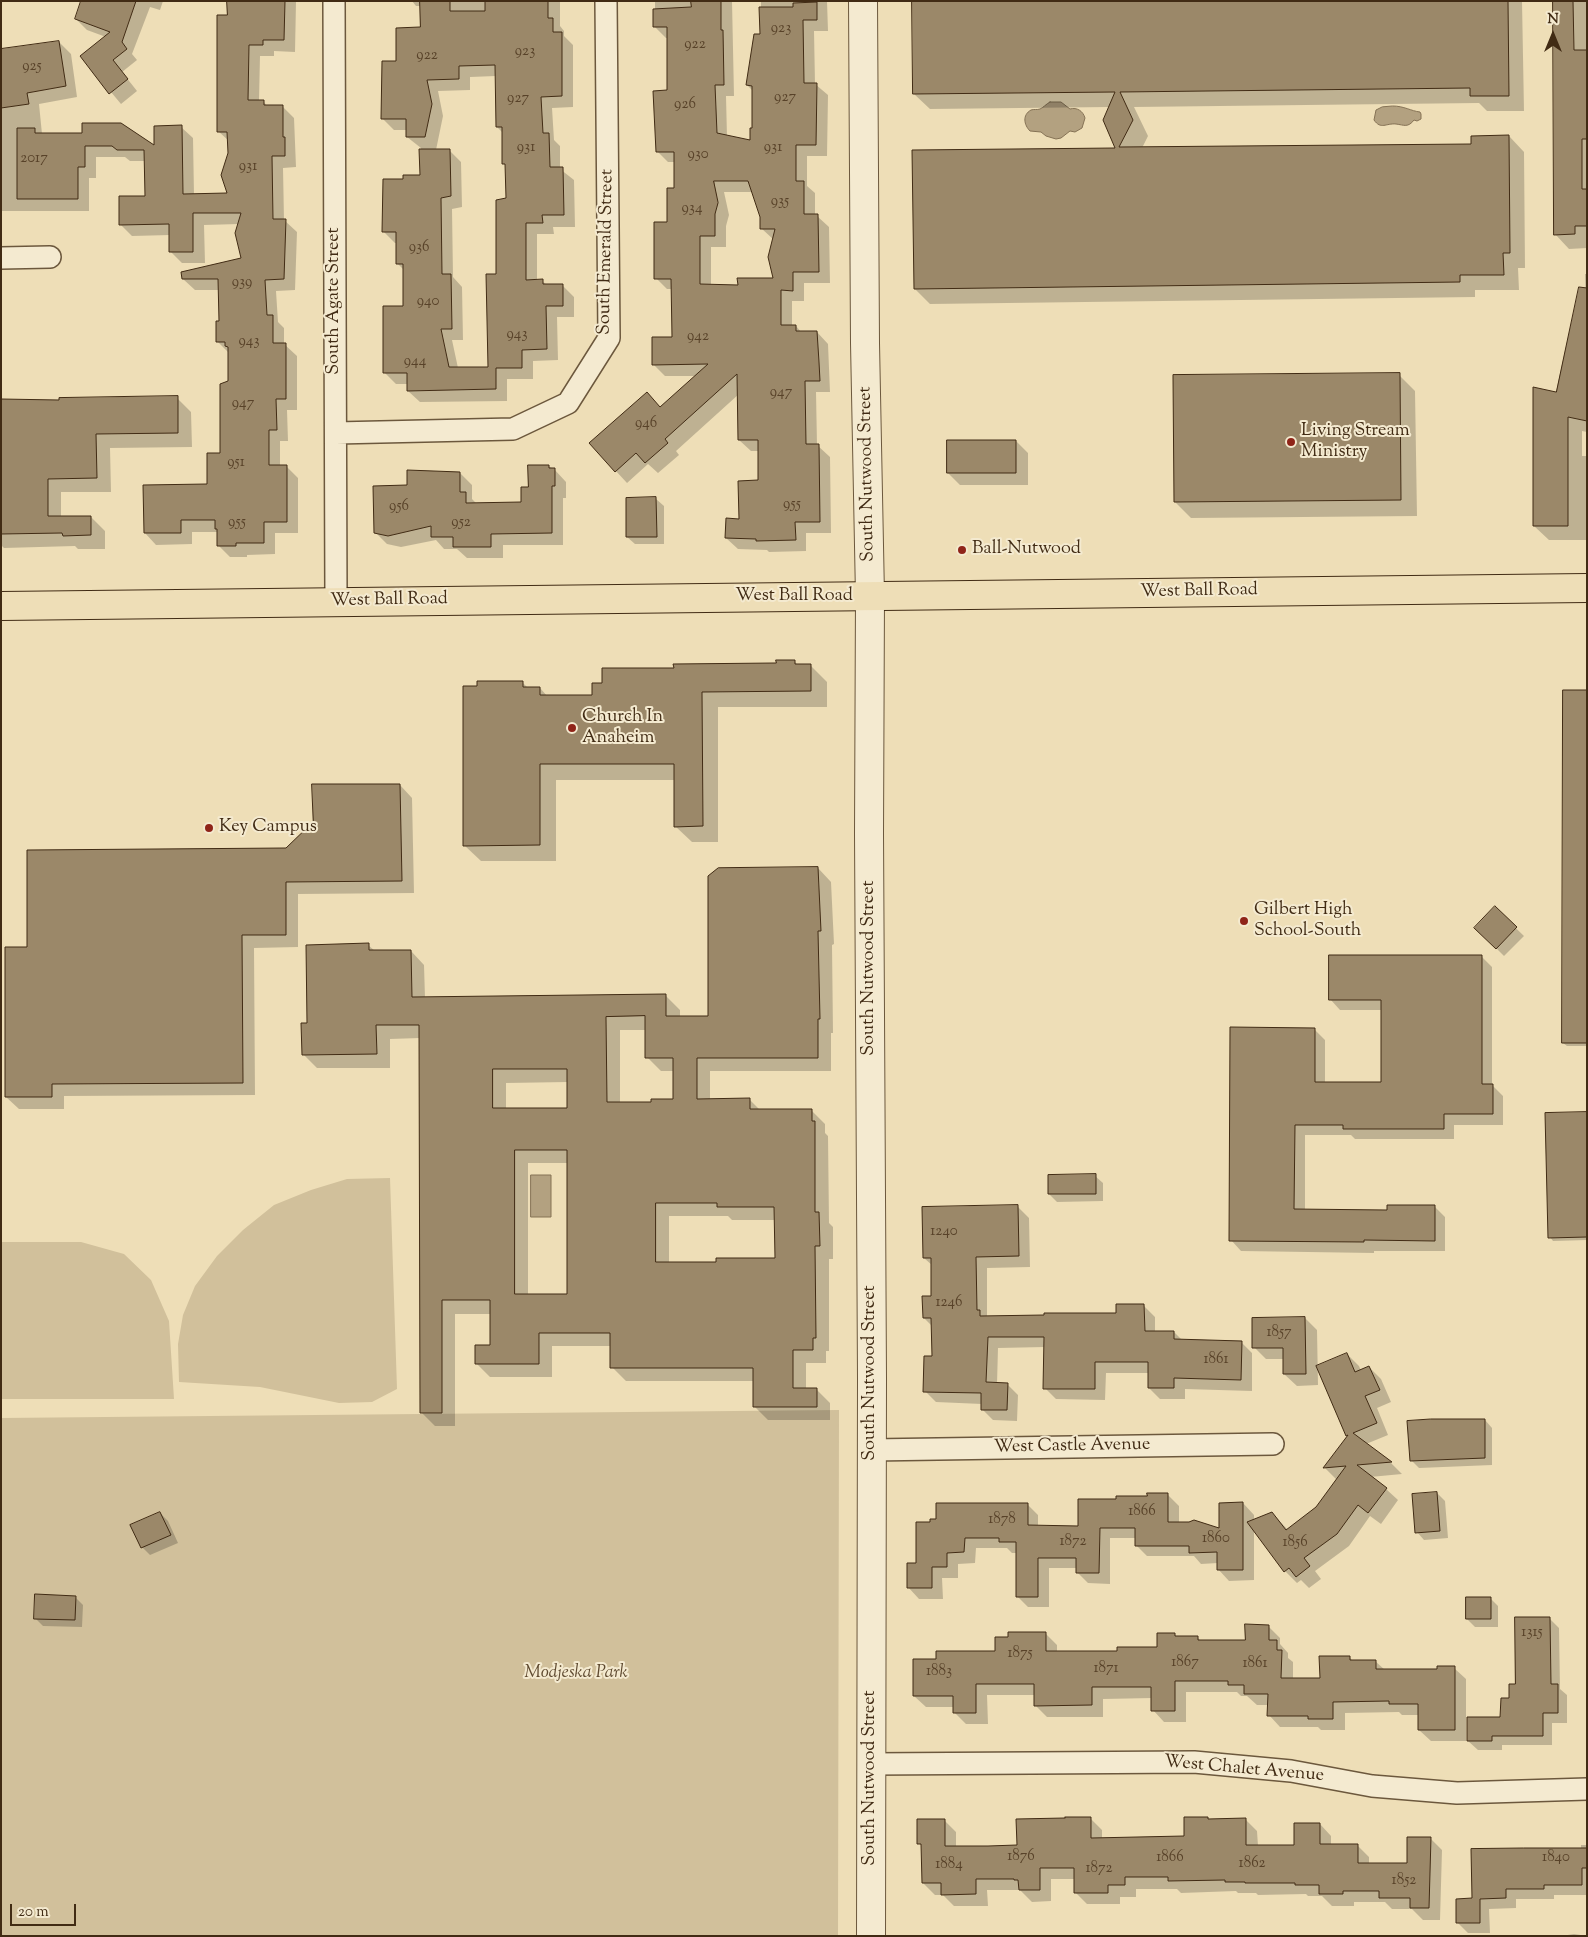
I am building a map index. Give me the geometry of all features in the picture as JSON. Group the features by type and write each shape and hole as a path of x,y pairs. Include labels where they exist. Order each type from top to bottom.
{"main road":[{"name":"West Ball Road","path":"1,606 1587,588"}],"street":[{"name":"South Agate Street","path":"334,1 336,602"},
{"name":"South Emerald Street","path":"336,433 513,429 568,402 609,338 606,1"},
{"name":"South Nutwood Street","path":"863,1 865,343 870,596 871,1936"},
{"path":"1,258 50,257"},
{"name":"West Castle Avenue","path":"871,1450 1273,1444"},
{"name":"West Chalet Avenue","path":"870,1764 1194,1762 1290,1771 1372,1786 1457,1793 1587,1789"}],"green space":[{"path":"390,1178 397,1389 372,1402 339,1403 260,1387 179,1382 178,1344 183,1315 195,1286 217,1256 243,1230 274,1205 311,1190 347,1179"},
{"path":"1,1242 81,1242 124,1254 151,1280 169,1321 174,1399 1,1399"},
{"name":"Modjeska Park","path":"839,1410 838,1936 1,1936 1,1418"}],"shaded area":[{"path":"1050,102 1061,102 1070,109 1077,109 1081,112 1085,118 1082,128 1075,132 1070,131 1061,138 1056,139 1046,136 1041,132 1030,131 1025,123 1025,117 1028,112 1040,109"},
{"path":"1393,106 1420,112 1421,119 1414,120 1406,125 1379,125 1374,120 1376,110 1382,107"},
{"path":"531,1175 551,1175 551,1217 531,1217"}],"building":[{"path":"81,1 136,1 122,42 127,49 113,60 128,79 109,94 80,56 110,32 75,19"},
{"path":"227,1 285,1 284,40 263,40 263,45 249,45 248,100 264,100 264,105 283,105 285,156 272,156 273,219 286,219 284,279 265,280 267,315 273,315 273,343 286,343 286,399 276,399 277,430 269,430 269,465 287,465 287,522 264,522 264,543 236,543 236,546 217,546 215,520 181,520 181,533 144,533 143,485 207,484 207,453 220,453 220,384 228,381 228,347 225,346 225,342 216,342 216,321 219,321 218,279 182,279 181,272 241,258 235,233 241,213 193,213 193,252 169,252 169,224 119,225 119,196 145,196 144,150 117,150 112,146 85,146 85,167 78,167 78,199 17,199 17,128 35,128 35,133 82,133 82,123 121,123 154,145 154,126 182,125 183,194 227,193 221,175 228,153 227,132 217,132 217,15 227,15"},
{"path":"420,1 450,1 450,11 485,11 485,1 548,1 548,18 553,18 553,32 562,32 562,96 541,97 543,133 549,133 550,167 563,167 564,215 542,215 543,223 526,223 526,280 543,279 543,284 563,284 563,306 546,306 547,349 522,350 522,368 496,368 496,389 407,391 407,373 383,373 383,306 403,306 403,264 396,264 396,232 382,232 383,179 403,179 403,175 420,175 419,149 450,149 451,196 441,198 442,274 451,274 452,329 441,329 449,367 488,367 486,274 496,274 496,200 506,198 505,164 502,164 502,127 496,127 495,65 459,66 459,79 427,80 432,104 425,137 406,137 406,119 381,119 382,61 396,61 396,28 420,27"},
{"path":"691,1 721,1 724,85 715,85 717,133 750,140 750,128 752,128 752,86 746,85 754,34 760,34 759,7 793,7 793,3 817,2 817,20 803,20 804,83 817,83 816,145 796,145 796,181 804,181 804,214 818,214 819,272 793,272 793,291 781,290 781,325 796,325 796,331 817,331 819,362 820,381 805,381 806,444 819,444 820,522 795,522 796,540 756,541 756,539 725,538 726,518 739,519 738,481 758,480 758,440 738,440 737,374 665,439 668,443 645,463 636,453 615,472 589,443 647,392 660,407 708,364 652,365 652,337 672,337 671,279 654,279 654,222 667,222 667,188 674,188 674,152 656,152 653,91 667,90 667,27 653,27 653,9 691,7","holes":["714,181 748,181 760,217 760,229 775,229 768,257 773,278 737,278 738,285 700,284 700,236 715,236 715,214 718,203"]},
{"path":"912,1 1508,1 1509,96 1470,96 1470,88 1120,92 1133,120 1119,147 1471,144 1471,136 1509,135 1510,253 1503,253 1504,275 1460,275 1460,282 914,289 912,150 1115,148 1103,120 1115,92 913,94"},
{"path":"1553,1 1573,1 1574,50 1587,50 1587,139 1582,139 1582,189 1587,189 1587,226 1575,226 1575,234 1554,235"},
{"path":"59,41 66,86 27,93 29,104 1,108 1,49"},
{"path":"1579,287 1587,288 1587,421 1568,417 1568,526 1533,526 1533,387 1556,392"},
{"path":"1400,373 1401,500 1174,502 1173,375"},
{"path":"178,396 178,433 96,434 97,478 48,479 48,516 91,516 91,535 63,536 62,533 1,534 1,399 59,400 59,398"},
{"path":"947,440 1016,440 1016,473 947,473"},
{"path":"528,465 549,465 549,468 555,468 555,486 552,486 552,533 491,534 491,547 453,547 453,537 431,537 431,526 388,536 374,533 373,486 407,485 407,470 460,472 460,492 466,492 466,503 521,502 521,487 528,487"},
{"path":"656,497 657,537 626,537 626,498"},
{"path":"776,660 795,660 795,664 811,664 811,691 702,692 703,826 674,827 674,764 540,764 540,845 463,846 463,686 477,686 477,681 523,681 523,687 540,687 540,695 592,695 592,683 602,683 602,668 674,668 673,664 776,663"},
{"path":"1563,690 1587,690 1587,1043 1562,1043"},
{"path":"312,784 400,784 402,881 286,882 286,935 242,935 243,1083 52,1084 52,1097 5,1097 5,947 27,947 27,850 286,848 313,822"},
{"path":"818,867 821,931 818,931 820,1019 818,1019 818,1058 697,1058 697,1099 750,1098 750,1109 812,1109 812,1121 815,1121 815,1212 819,1212 820,1246 815,1246 816,1338 813,1338 813,1350 793,1350 793,1388 817,1388 817,1407 753,1407 753,1368 610,1368 610,1333 539,1333 539,1364 475,1364 475,1345 490,1345 490,1300 442,1300 442,1413 420,1413 419,1025 376,1025 377,1054 302,1055 301,1023 307,1023 306,945 369,943 369,950 411,950 412,997 666,994 666,1016 708,1016 708,876 718,868","holes":["645,1016 645,1058 673,1058 673,1099 651,1099 651,1102 607,1102 606,1017","493,1069 567,1069 567,1108 493,1108","515,1150 567,1150 567,1294 515,1294","656,1203 717,1203 717,1207 774,1207 775,1258 716,1258 716,1262 656,1262"]},
{"path":"1495,906 1517,927 1496,949 1474,928"},
{"path":"1329,955 1482,955 1482,1084 1493,1084 1493,1114 1444,1114 1444,1129 1343,1129 1343,1125 1295,1125 1294,1209 1387,1210 1387,1205 1435,1205 1435,1241 1229,1241 1230,1027 1315,1028 1315,1082 1381,1082 1381,1000 1329,1000"},
{"path":"1587,1112 1587,1237 1548,1238 1545,1113"},
{"path":"1096,1174 1096,1194 1048,1194 1048,1175"},
{"path":"1018,1205 1019,1256 976,1257 977,1310 980,1310 980,1316 1044,1315 1044,1313 1116,1313 1116,1304 1144,1304 1145,1331 1174,1331 1174,1339 1242,1341 1241,1380 1174,1378 1174,1388 1148,1388 1148,1362 1095,1362 1095,1389 1043,1389 1044,1337 988,1337 986,1382 1008,1383 1007,1410 981,1410 981,1393 923,1392 924,1356 932,1356 931,1318 923,1318 922,1296 931,1296 931,1258 923,1258 922,1207"},
{"path":"1305,1317 1306,1374 1283,1374 1283,1348 1252,1348 1252,1318"},
{"path":"1347,1353 1355,1372 1369,1366 1380,1390 1365,1396 1377,1423 1353,1433 1392,1462 1357,1465 1387,1488 1368,1513 1358,1505 1337,1534 1304,1558 1310,1566 1296,1577 1289,1568 1284,1572 1247,1522 1272,1512 1286,1530 1316,1507 1346,1466 1323,1468 1348,1435 1346,1436 1316,1366"},
{"path":"1485,1419 1485,1458 1410,1461 1407,1421"},
{"path":"1437,1492 1440,1531 1415,1533 1412,1494"},
{"path":"1147,1493 1168,1493 1168,1522 1189,1522 1194,1520 1219,1528 1219,1503 1243,1502 1243,1570 1217,1570 1217,1552 1189,1553 1189,1546 1135,1546 1135,1528 1100,1528 1099,1573 1076,1573 1076,1558 1038,1558 1038,1597 1016,1597 1016,1542 999,1542 999,1538 965,1538 964,1552 947,1553 947,1567 932,1567 932,1588 907,1588 907,1563 916,1563 916,1522 930,1522 930,1519 936,1519 936,1503 1028,1503 1028,1525 1078,1526 1078,1499 1116,1499 1116,1496 1147,1496"},
{"path":"160,1512 171,1535 141,1548 130,1525"},
{"path":"35,1594 76,1596 75,1620 34,1619"},
{"path":"1466,1597 1491,1597 1491,1619 1466,1619"},
{"path":"1515,1617 1550,1617 1551,1684 1558,1684 1558,1713 1543,1713 1543,1736 1492,1736 1492,1741 1467,1741 1467,1717 1500,1717 1501,1698 1509,1698 1509,1684 1515,1684"},
{"path":"1245,1624 1269,1625 1269,1640 1277,1640 1277,1650 1282,1650 1281,1678 1320,1678 1319,1656 1350,1656 1350,1660 1376,1660 1376,1669 1437,1669 1437,1666 1455,1666 1455,1730 1418,1730 1418,1704 1389,1704 1389,1701 1333,1702 1333,1719 1308,1719 1308,1716 1267,1716 1268,1694 1244,1694 1244,1685 1228,1685 1228,1681 1175,1681 1175,1711 1151,1711 1151,1687 1092,1687 1092,1705 1034,1706 1034,1684 976,1684 976,1713 953,1713 953,1696 913,1696 913,1659 936,1659 936,1651 995,1651 995,1637 1008,1637 1008,1632 1046,1632 1046,1651 1117,1651 1117,1647 1157,1647 1157,1633 1175,1633 1175,1636 1198,1636 1198,1640 1245,1640"},
{"path":"1091,1817 1091,1838 1184,1836 1184,1817 1208,1817 1208,1819 1246,1818 1246,1845 1294,1845 1294,1823 1320,1823 1320,1844 1358,1844 1358,1863 1407,1863 1407,1837 1431,1837 1429,1908 1410,1908 1410,1898 1379,1898 1379,1891 1343,1891 1343,1894 1319,1894 1319,1885 1225,1882 1225,1880 1168,1881 1168,1877 1125,1877 1125,1885 1108,1885 1108,1893 1074,1893 1074,1868 1040,1868 1040,1890 1019,1890 1018,1880 1014,1879 976,1879 976,1894 941,1895 941,1883 922,1883 921,1844 917,1844 917,1819 945,1819 945,1846 988,1846 1017,1845 1016,1819"},
{"path":"1587,1848 1587,1868 1582,1868 1582,1885 1544,1885 1544,1889 1506,1889 1506,1898 1480,1899 1480,1923 1456,1923 1456,1899 1472,1898 1471,1849"}],"place":[{"name":"Living Stream Ministry","path":"1291,442"},
{"name":"Ball-Nutwood","path":"962,550"},
{"name":"Church In Anaheim","path":"572,728"},
{"name":"Key Campus","path":"209,828"},
{"name":"Gilbert High School-South","path":"1244,921"}]}
